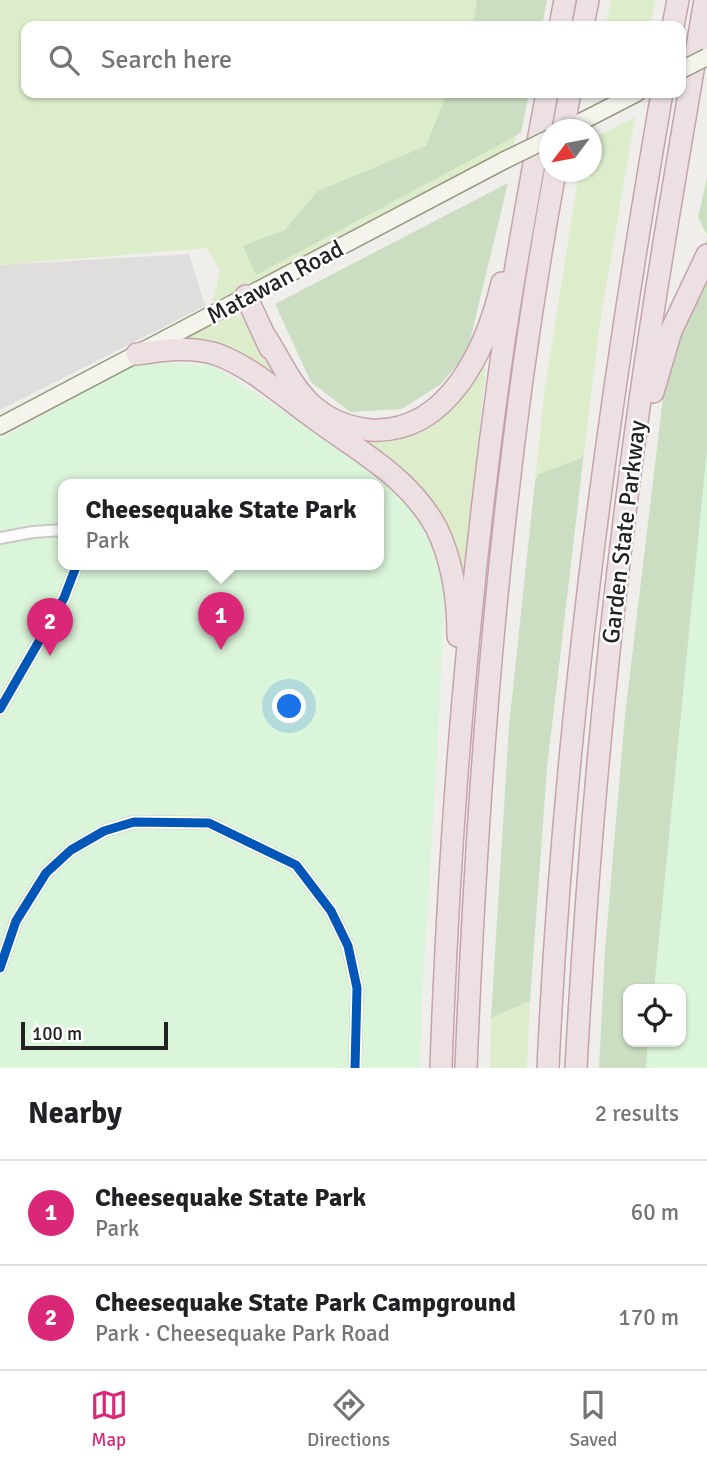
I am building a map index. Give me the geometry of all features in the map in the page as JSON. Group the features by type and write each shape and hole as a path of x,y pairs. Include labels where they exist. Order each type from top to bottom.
{"highway":[{"path":"561,21 565,0"},
{"path":"584,21 588,0"},
{"path":"674,21 678,0"},
{"name":"Garden State Parkway","path":"576,1068 604,698 632,457 705,0"},
{"path":"441,1068 449,893 460,743 489,455 524,218 546,98"},
{"path":"566,119 569,98"},
{"name":"Garden State Parkway","path":"548,1068 560,881 587,598 614,386 661,98"},
{"path":"466,1068 477,842 501,570 519,409 553,182"},
{"path":"265,335 306,400 330,418 347,425 369,429 392,429 413,422 446,399 473,360 495,307 504,271 524,218"},
{"path":"632,457 652,400 668,339 707,255"},
{"path":"246,296 286,386 302,408"},
{"path":"137,354 180,349 214,354 246,370 398,479 422,506 435,527 449,560 456,596 460,743"}],"main road":[{"path":"686,68 707,57"},
{"path":"586,119 627,98"},
{"name":"Matawan Road","path":"0,426 539,143"}],"street":[{"path":"0,538 33,531 58,530"},
{"path":"0,709 64,598 75,570"},
{"path":"0,968 16,921 46,873 71,850 104,831 134,822 209,823 296,865 331,911 348,946 357,988 355,1068"}],"shaded area":[{"path":"189,254 205,306 0,410 0,265"}],"green space":[{"path":"0,0 542,0 538,21 21,21 21,98 523,98 514,145 212,304 220,271 207,248 0,265"},
{"path":"477,0 547,0 543,21 474,21"},
{"path":"611,0 655,0 651,21 607,21"},
{"path":"445,98 528,98 521,133 256,275 243,246 285,230 318,191 426,146"},
{"path":"635,117 599,329 584,453 581,458 540,474 535,481 544,395 577,182 602,182 602,134"},
{"path":"707,178 707,235 698,217"},
{"path":"508,183 467,353 441,384 402,409 350,412 311,382 275,304"},
{"path":"707,239 707,1068 599,1068 605,950 625,715 665,381 676,312"},
{"path":"230,315 243,318 251,326 281,384 171,344"},
{"path":"485,348 485,378 462,593 384,489 384,479 377,479 337,426 408,428"},
{"path":"140,362 212,365 394,482 446,560 420,1068 0,1068 0,439"},
{"path":"707,449 707,1068 646,1068 648,1047 686,1047 686,984 654,984"},
{"path":"584,453 547,768 530,1001 491,1018 509,726 535,481 539,474 581,458"},
{"path":"530,1001 527,1068 490,1068 491,1018"}],"cycle path":[{"path":"0,709 64,598 75,570"},
{"path":"0,968 16,921 46,873 71,850 104,831 134,822 209,823 296,865 331,911 348,946 357,988 355,1068"}],"place":[{"name":"Cheesequake State Park","path":"221,650"},
{"name":"Cheesequake State Park Campground","path":"50,656"}]}
